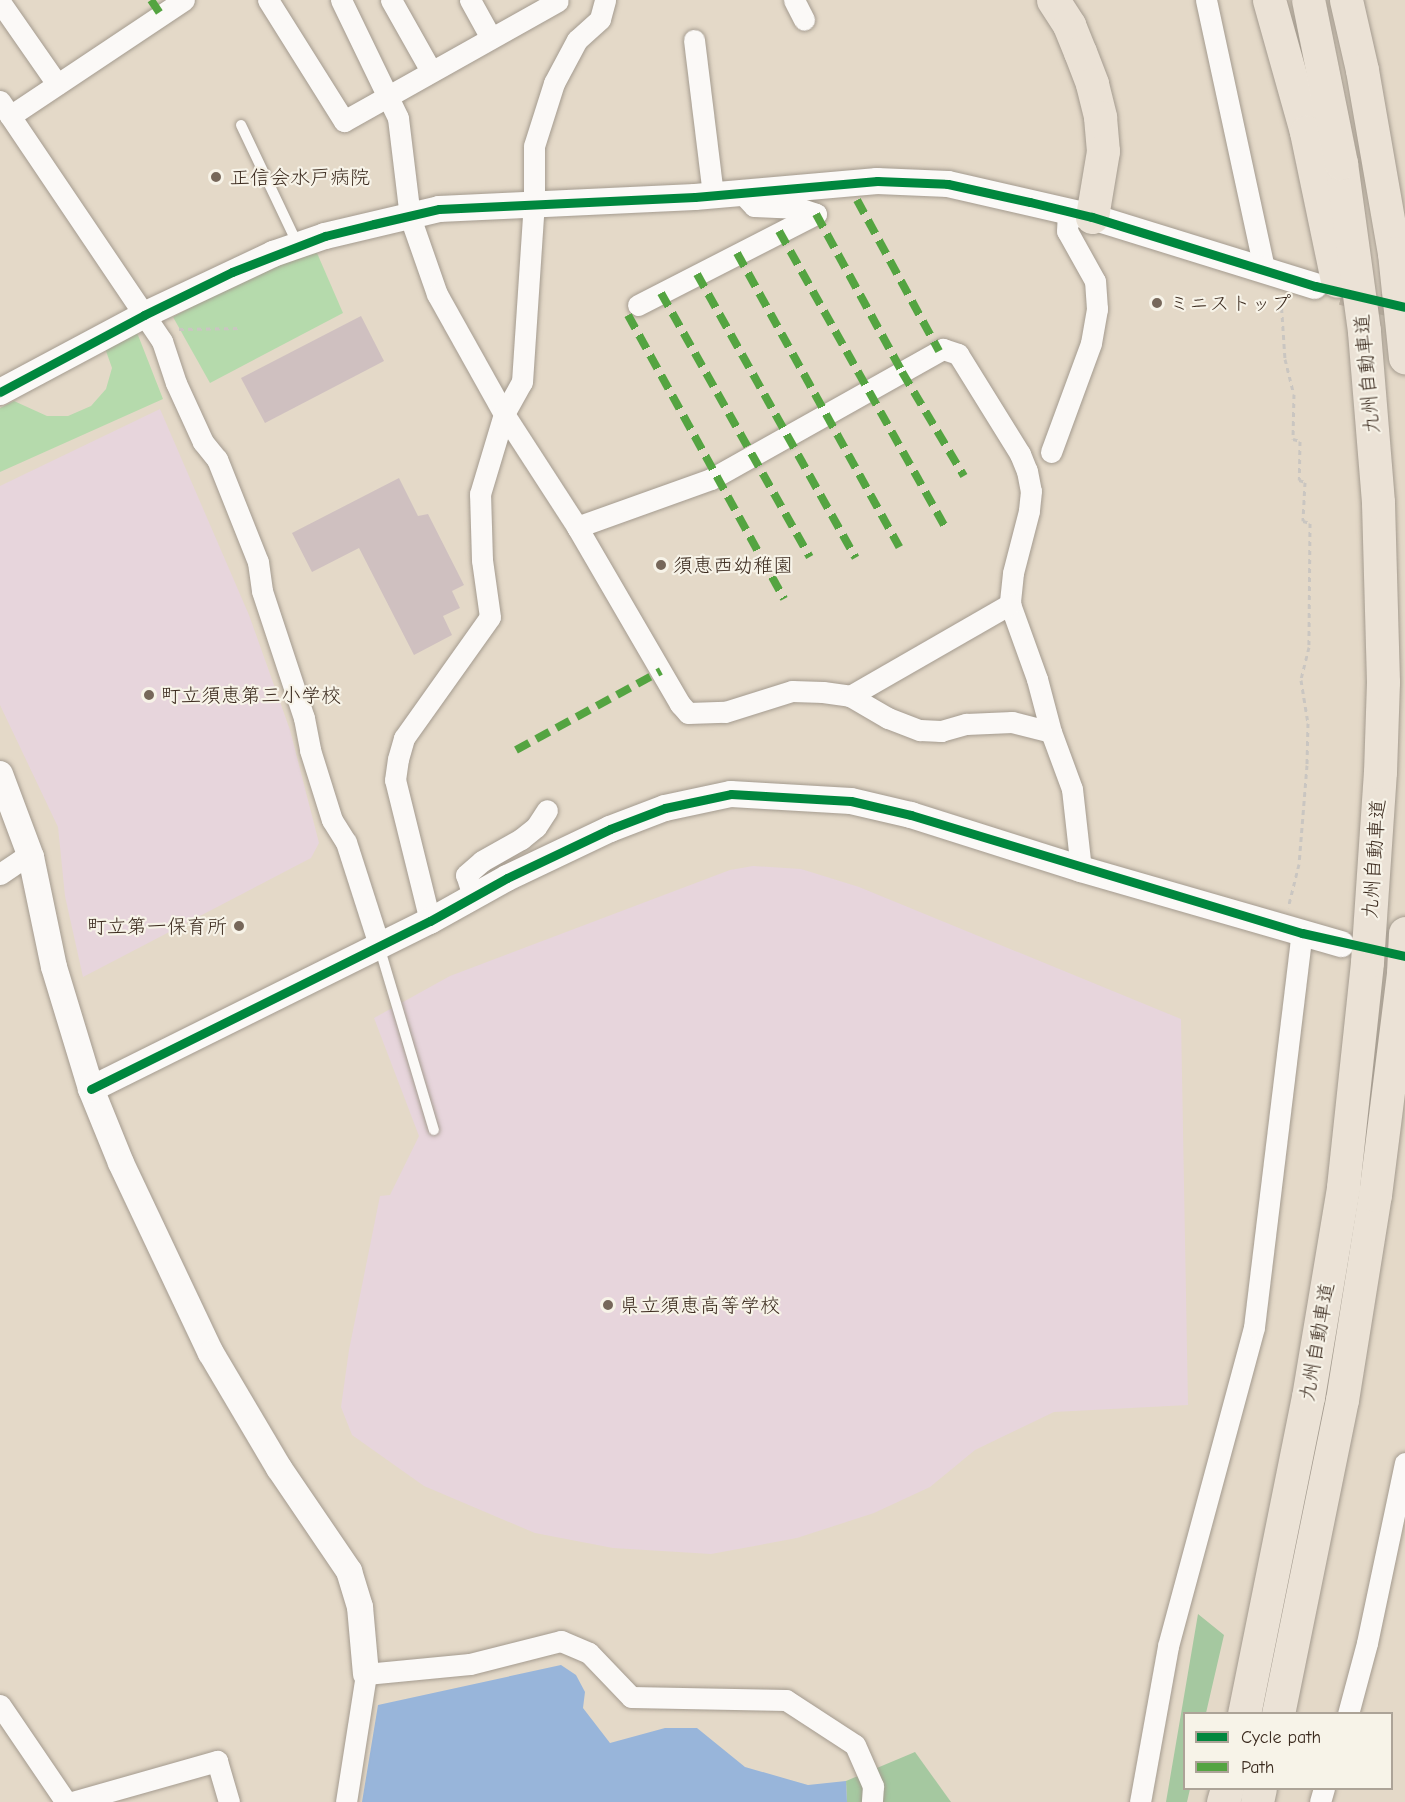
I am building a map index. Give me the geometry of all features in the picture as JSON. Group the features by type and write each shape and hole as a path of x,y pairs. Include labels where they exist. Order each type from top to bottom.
{"main road":[{"path":"1053,0 1076,43 1092,84 1100,117 1103,151 1080,214"},
{"path":"1269,0 1306,132 1332,250 1365,446 1383,682"},
{"name":"九州自動車道","path":"1244,1712 1308,1397 1343,1187 1367,962 1380,772 1383,682 1378,502 1364,332 1341,163 1308,0"},
{"name":"九州自動車道","path":"1346,0 1362,70 1394,253 1405,357"},
{"name":"九州自動車道","path":"1278,1712 1342,1400 1375,1195 1403,973 1405,933"}],"street":[{"path":"184,0 57,84 5,109 162,341 176,383 203,442 217,459 258,562 262,591 304,718 309,750 332,820 346,842 379,945"},
{"path":"268,0 344,121 550,3"},
{"path":"341,0 398,118 404,149 410,217 437,294 504,414 577,527 680,704 688,713 725,712 792,691 850,696 888,718 920,730 941,731 966,724 1012,722 1051,732"},
{"path":"391,0 431,71"},
{"path":"470,0 491,38"},
{"path":"430,921 395,780 398,759 405,738 490,617 482,560 480,494 504,414 522,382 534,203 534,146 554,83 577,40 600,19 605,0"},
{"path":"794,0 804,20"},
{"path":"1206,0 1272,271"},
{"path":"0,2 57,84"},
{"path":"694,40 713,195"},
{"path":"0,392 144,315 232,272 325,236 439,209 713,195 877,181 948,184 1080,214 1315,286"},
{"path":"638,305 816,214 799,208 754,206 741,192"},
{"path":"1051,452 1091,343 1097,309 1095,281 1066,231 1080,214"},
{"path":"577,527 711,479 944,349 958,354 1020,454 1027,471 1031,491 1029,511 1013,573 1010,604 1072,789 1081,869"},
{"path":"850,696 1010,604"},
{"path":"0,774 31,857 54,967 91,1089 121,1163 210,1353 279,1467 348,1571 360,1607 366,1674 346,1802"},
{"path":"91,1089 430,921 473,896 609,829 665,808 731,794 851,801 911,815 1081,869 1341,944"},
{"path":"473,896 466,875 482,861 521,839 536,827 547,810"},
{"path":"0,874 22,859 31,857"},
{"path":"1140,1802 1168,1646 1254,1327 1292,931"},
{"path":"1348,1712 1367,1642 1405,1462"},
{"path":"366,1674 470,1664 561,1641 589,1653 631,1697 786,1700 855,1745 873,1786 872,1802"},
{"path":"0,1704 66,1802"},
{"path":"72,1802 217,1761 229,1802"}],"lane":[{"path":"241,126 298,245"},
{"path":"379,945 434,1130"}],"path":[{"path":"1272,271 1285,359 1294,394 1293,440 1300,441 1299,480 1305,482 1303,521 1310,523 1309,647 1301,681 1308,723 1299,864 1292,931"},
{"path":"174,329 241,328"}],"shaded area":[{"path":"160,409 249,615 290,730 319,843 311,858 83,977 65,896 58,827 0,705 0,486"},
{"path":"753,866 801,869 859,887 1181,1019 1188,1405 1054,1412 975,1450 930,1487 874,1513 797,1538 711,1554 613,1548 535,1533 424,1486 352,1435 341,1407 349,1350 380,1196 390,1195 419,1136 374,1018 450,976 730,870"}],"green space":[{"path":"317,253 343,313 210,383 173,317 243,279 293,257"},
{"path":"136,330 163,399 0,472 0,408 14,401 47,416 68,416 91,406 106,389 112,368 105,348"},
{"path":"1198,1614 1224,1635 1206,1712 1183,1712 1183,1790 1190,1790 1187,1802 1166,1802"},
{"path":"915,1752 951,1802 847,1802 846,1781"}],"water":[{"path":"561,1665 576,1675 585,1692 583,1708 610,1743 665,1728 697,1728 745,1767 808,1785 846,1781 847,1802 362,1802 378,1705"}],"building":[{"path":"361,316 384,361 265,423 241,378"},
{"path":"399,478 418,516 428,514 464,585 452,591 460,608 443,616 452,635 414,655 359,548 312,572 292,533"}],"tunnel":[{"path":"1342,292 1405,307"}],"marked path":[{"path":"151,0 161,15"},
{"path":"857,200 939,351"},
{"path":"816,214 902,372 964,476"},
{"path":"779,231 945,527"},
{"path":"737,253 899,547"},
{"path":"697,274 856,558"},
{"path":"661,293 810,557"},
{"path":"628,315 784,599"},
{"path":"516,750 661,671"}],"cycle path":[{"path":"0,392 144,315 232,272 325,236 374,224 439,209 695,197 877,181 948,184 1030,202 1092,217 1315,286 1405,307"},
{"path":"91,1089 430,921 507,878 610,829 665,808 731,794 851,801 911,815 1302,933 1405,956"}],"place":[{"name":"正信会水戸病院","path":"216,177"},
{"name":"ミニストップ","path":"1157,303"},
{"name":"須恵西幼稚園","path":"661,565"},
{"name":"町立須恵第三小学校","path":"149,695"},
{"name":"町立第一保育所","path":"239,926"},
{"name":"県立須恵高等学校","path":"608,1305"}]}
